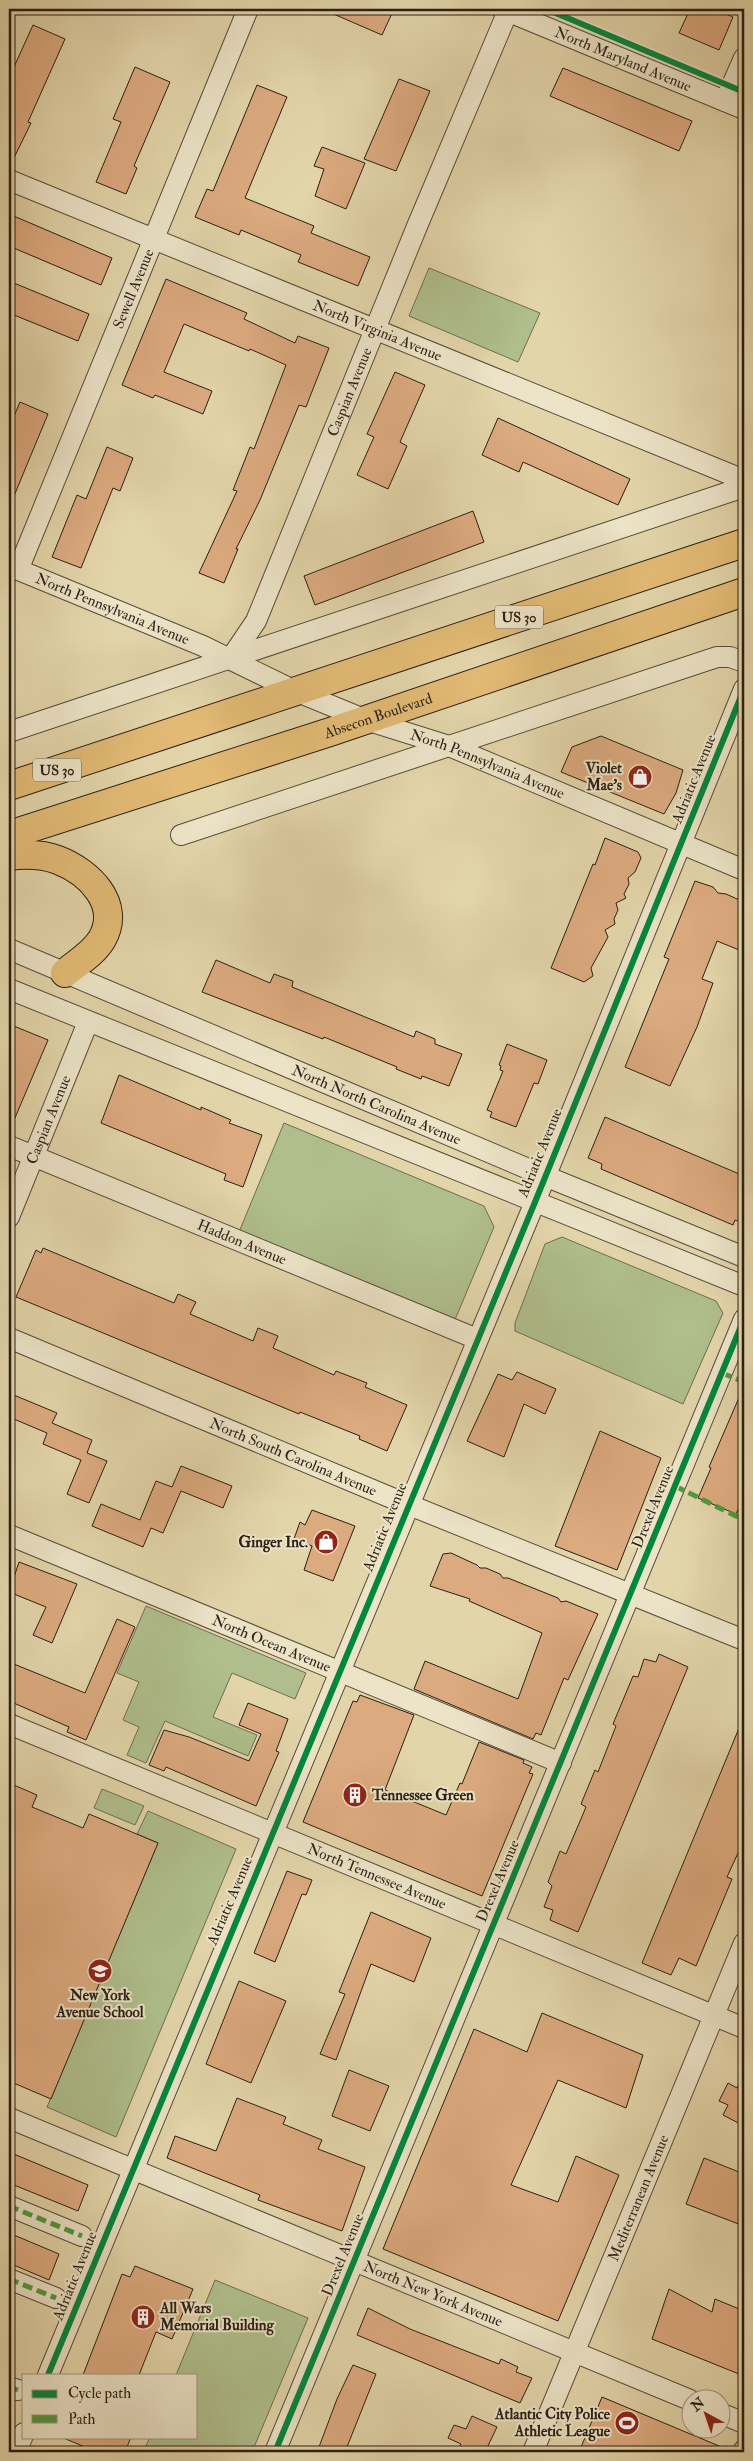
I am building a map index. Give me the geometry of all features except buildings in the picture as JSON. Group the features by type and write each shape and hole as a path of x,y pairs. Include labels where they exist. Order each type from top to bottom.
{"highway":[{"name":"US 30","path":"9,786 293,690 744,543"},
{"name":"Absecon Boulevard","path":"9,835 366,720 744,592"},
{"path":"9,856 31,855 58,860 73,867 94,883 104,900 108,919 102,938 90,954 65,973"}],"street":[{"name":"Sewell Avenue","path":"14,568 248,9"},
{"name":"North Maryland Avenue","path":"505,10 744,109"},
{"name":"Caspian Avenue","path":"231,658 247,638 256,621 505,10"},
{"path":"725,101 744,58"},
{"name":"North Virginia Avenue","path":"9,180 152,240 744,480"},
{"path":"9,732 744,487"},
{"name":"North Pennsylvania Avenue","path":"14,568 231,658 293,690 366,720 449,746 744,870"},
{"path":"181,834 717,657 730,657 744,662"},
{"name":"Adriatic Avenue","path":"48,2374 339,1670 535,1202 744,689"},
{"name":"North North Carolina Avenue","path":"9,949 545,1176 744,1257"},
{"name":"North North Carolina Avenue","path":"9,989 744,1286"},
{"name":"Caspian Avenue","path":"9,1217 88,1022"},
{"name":"Haddon Avenue","path":"9,1146 477,1339"},
{"name":"Drexel Avenue","path":"275,2452 744,1319"},
{"name":"North South Carolina Avenue","path":"9,1338 409,1504 744,1640"},
{"name":"North Ocean Avenue","path":"9,1536 339,1670 561,1763"},
{"name":"North Tennessee Avenue","path":"9,1724 744,2028"},
{"name":"Mediterranean Avenue","path":"533,2452 744,1943"},
{"name":"North New York Avenue","path":"9,2118 680,2396"},
{"path":"9,2206 82,2236"},
{"path":"9,2279 56,2298"},
{"path":"730,2417 744,2423"},
{"path":"16,2452 22,2438"}],"green space":[{"path":"429,268 540,313 518,362 409,316"},
{"path":"284,1123 484,1206 494,1227 454,1322 239,1232"},
{"path":"562,1237 716,1301 723,1313 683,1404 515,1331 515,1323 545,1244"},
{"path":"146,1606 306,1673 295,1699 232,1673 213,1717 257,1735 248,1756 165,1721 146,1763 127,1755 139,1727 123,1720 139,1682 117,1673"},
{"path":"102,1789 144,1806 135,1825 94,1808"},
{"path":"148,1811 236,1849 116,2137 47,2107 158,1843 137,1834"},
{"path":"215,2280 308,2318 252,2452 143,2452 150,2438 198,2438 198,2374 176,2374"}],"marked path":[{"path":"722,1373 744,1382"},
{"path":"675,1486 744,1520"},
{"path":"9,2206 82,2236"},
{"path":"9,2279 56,2298"},
{"path":"9,2387 18,2390"}],"cycle path":[{"path":"546,9 744,92"},
{"path":"48,2374 535,1202 744,689"},
{"path":"275,2452 744,1319"}],"place":[{"name":"Violet Mae's","path":"640,777"},
{"name":"Ginger Inc.","path":"326,1542"},
{"name":"Tennessee Green","path":"355,1795"},
{"name":"New York Avenue School","path":"100,1971"},
{"name":"All Wars Memorial Building","path":"143,2317"},
{"name":"Atlantic City Police Athletic League","path":"627,2423"}]}
